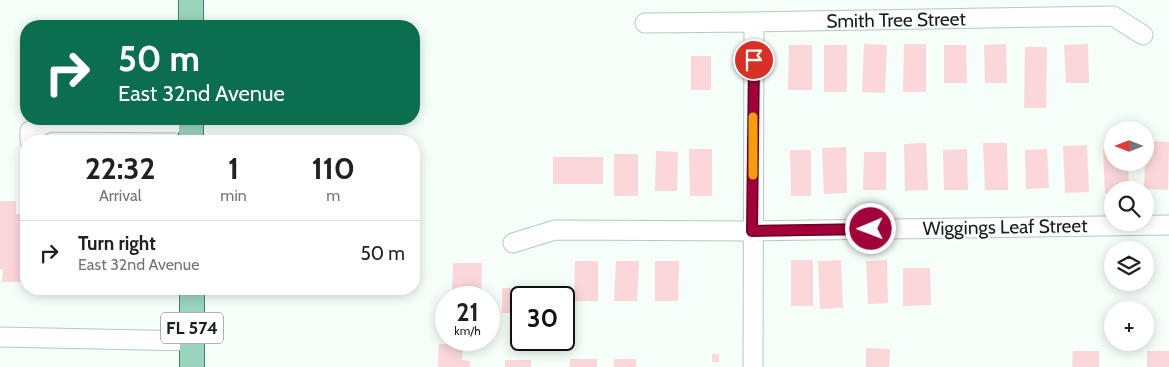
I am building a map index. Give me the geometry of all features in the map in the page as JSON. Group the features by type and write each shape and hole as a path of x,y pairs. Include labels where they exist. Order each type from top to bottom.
{"main road":[{"path":"191,0 191,20"},
{"name":"FL 574","path":"192,295 192,367"}],"street":[{"name":"Smith Tree Street","path":"645,23 1113,16 1143,35"},
{"path":"752,367 754,22"},
{"path":"30,135 30,131 43,125"},
{"path":"120,125 191,128"},
{"name":"Wiggings Leaf Street","path":"513,243 555,230 752,231 1169,225"},
{"path":"0,337 192,341"}],"building":[{"path":"864,44 887,45 885,93 862,92"},
{"path":"904,44 926,44 926,92 903,92"},
{"path":"1006,44 1007,83 985,83 984,45"},
{"path":"1088,44 1089,83 1066,83 1064,45"},
{"path":"789,45 812,45 812,90 788,90"},
{"path":"824,45 847,45 847,92 824,92"},
{"path":"944,45 966,45 967,83 944,83"},
{"path":"1025,47 1047,47 1046,108 1024,108"},
{"path":"691,56 711,56 711,90 691,90"},
{"path":"1154,141 1169,142 1168,190 1154,189 1154,181 1144,181 1145,171 1154,171"},
{"path":"926,143 928,190 905,191 904,144"},
{"path":"983,143 1007,143 1008,190 985,190"},
{"path":"1087,145 1089,192 1065,193 1063,146"},
{"path":"846,147 847,193 824,194 822,148"},
{"path":"689,149 712,149 712,196 690,196"},
{"path":"967,149 968,190 944,190 943,150"},
{"path":"1047,149 1049,188 1026,189 1025,150"},
{"path":"790,150 811,150 811,196 791,196"},
{"path":"656,151 678,152 677,191 655,191"},
{"path":"864,152 886,152 886,190 863,190"},
{"path":"614,154 638,154 638,196 614,196"},
{"path":"553,157 603,157 603,184 553,184"},
{"path":"1104,171 1128,171 1129,181 1104,181"},
{"path":"0,201 16,201 16,214 20,214 20,282 2,282 3,269 0,269"},
{"path":"791,260 813,260 813,306 791,306"},
{"path":"841,260 843,308 820,309 818,261"},
{"path":"887,260 888,303 868,304 866,261"},
{"path":"575,261 598,261 598,301 575,301"},
{"path":"616,261 639,261 637,301 614,301"},
{"path":"655,261 679,261 678,301 655,301"},
{"path":"453,263 482,263 481,286 452,286"},
{"path":"903,268 930,268 931,305 903,306"},
{"path":"502,288 510,288 510,313 502,313"},
{"path":"866,348 890,349 889,367 866,367"},
{"path":"439,351 463,351 462,360 470,361 470,367 438,367"},
{"path":"1073,351 1099,351 1099,367 1072,367"},
{"path":"1147,351 1169,351 1169,367 1147,367"},
{"path":"712,354 719,354 719,362 712,362"},
{"path":"570,359 597,359 597,367 570,367"},
{"path":"614,359 636,359 636,367 614,367"},
{"path":"505,360 531,360 531,367 505,367"}],"slow traffic":[{"path":"753,117 753,175"}],"route":[{"path":"754,60 752,231 871,229"}]}
